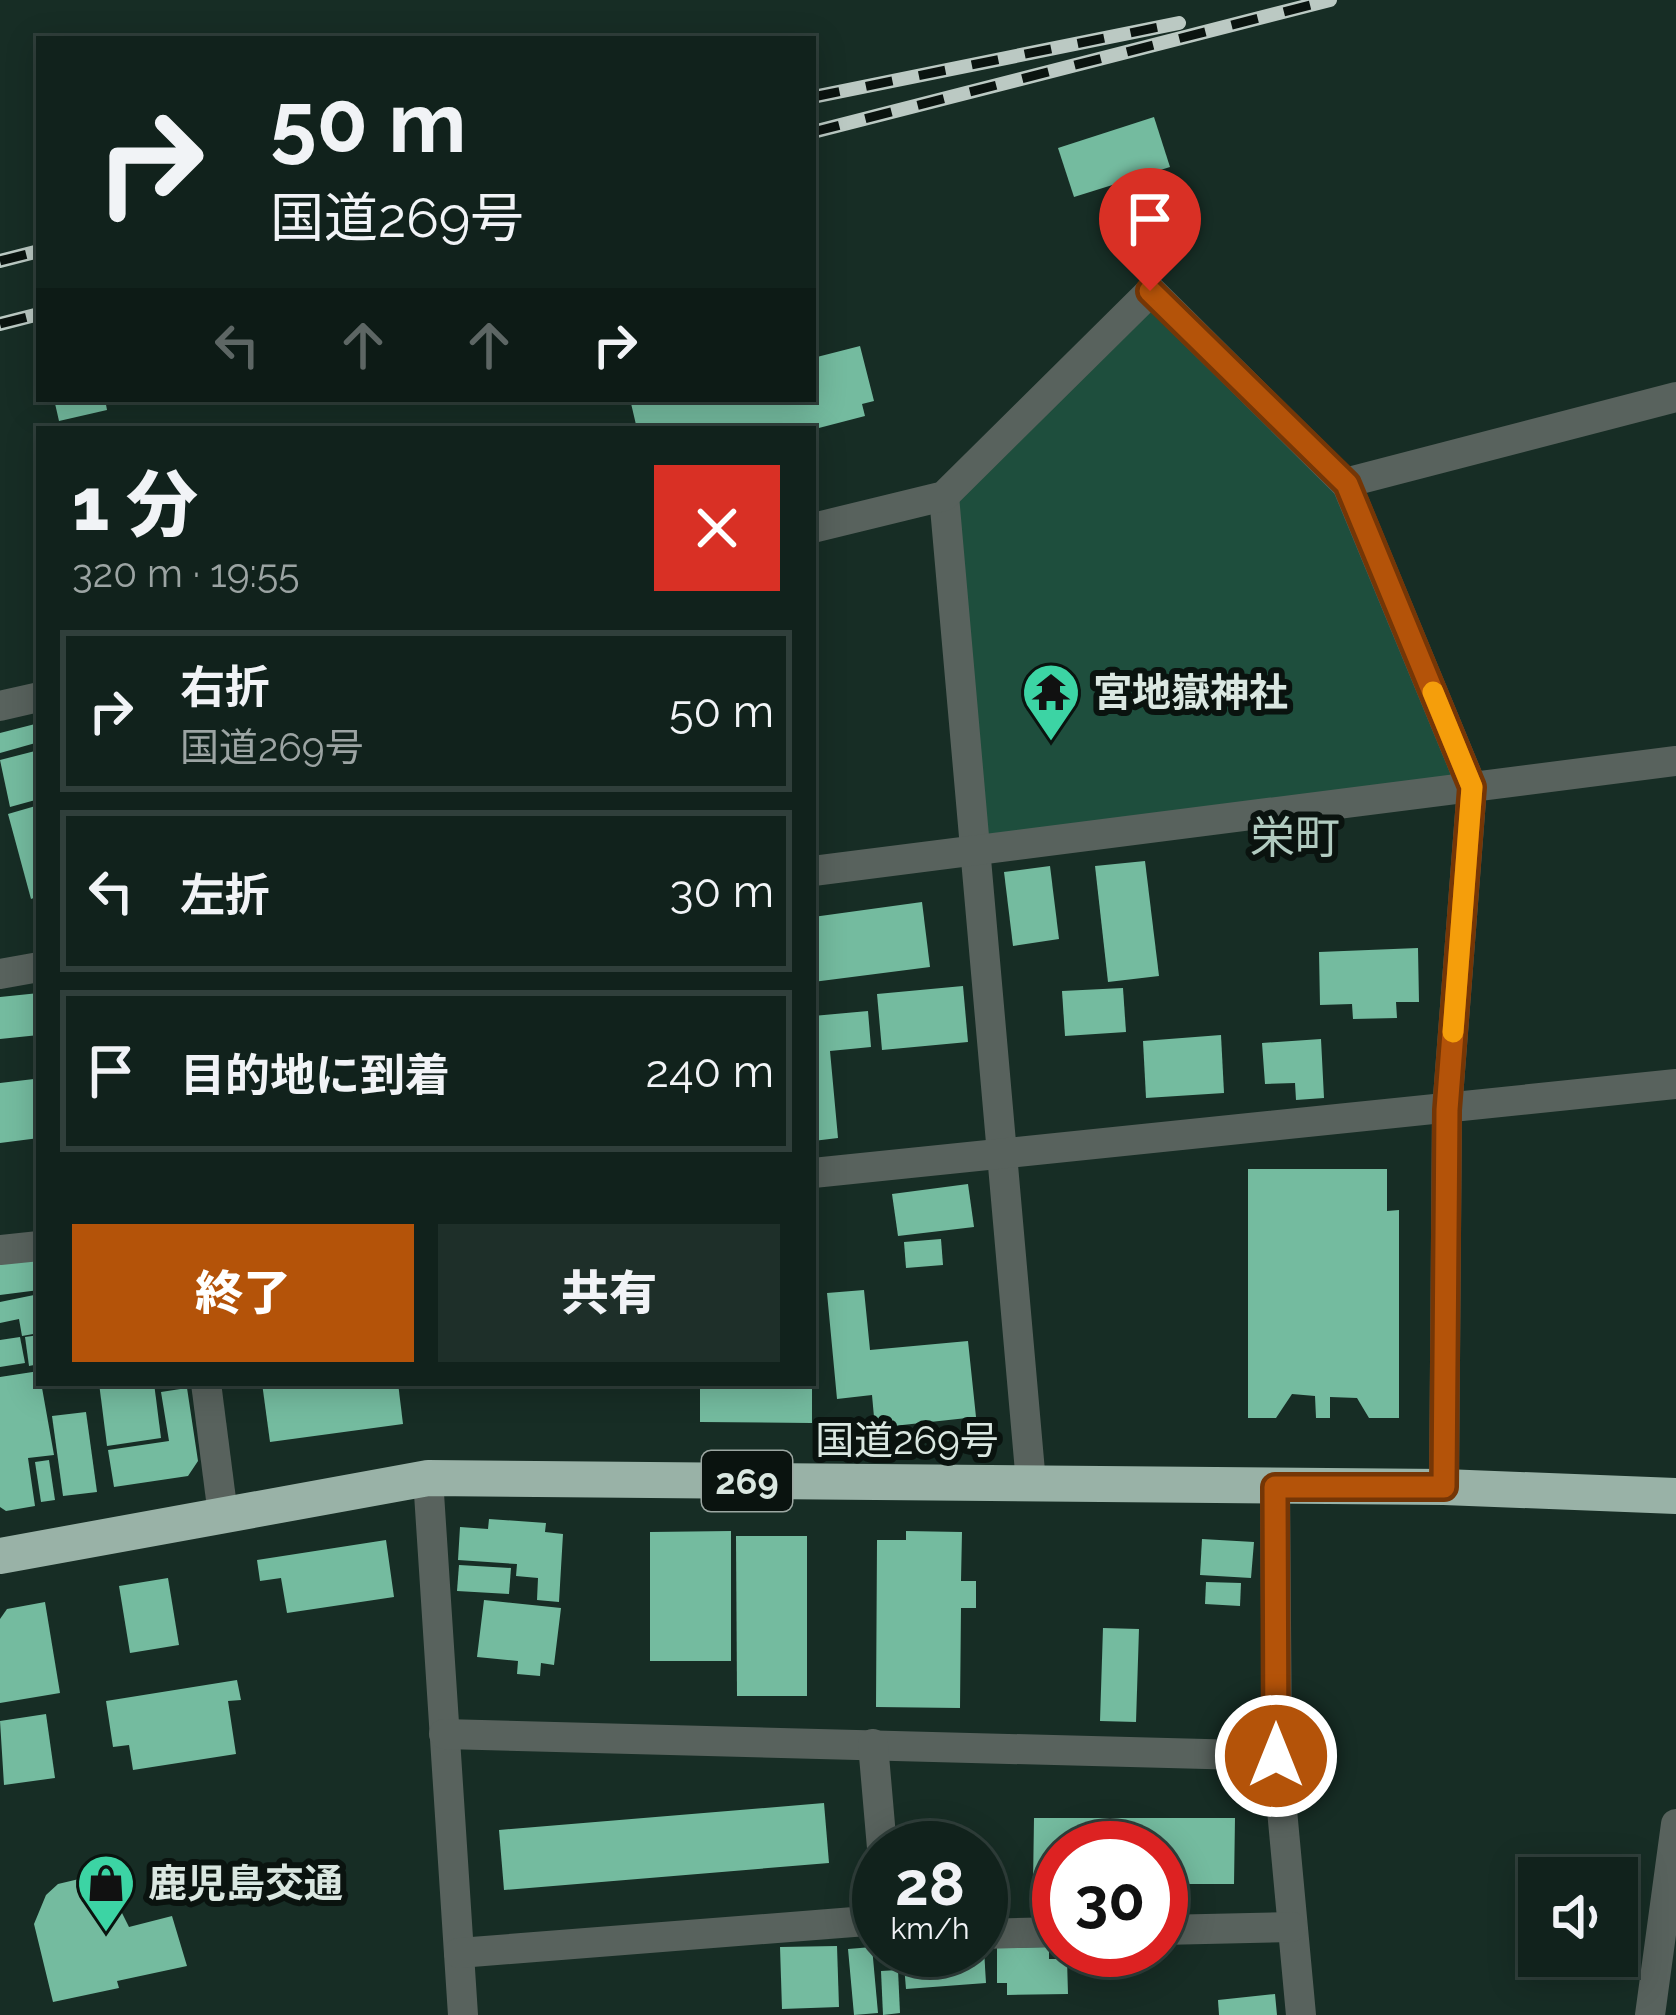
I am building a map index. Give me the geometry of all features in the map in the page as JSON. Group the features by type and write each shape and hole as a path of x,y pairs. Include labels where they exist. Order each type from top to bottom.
{"highway":[{"name":"国道269号","path":"0,1556 428,1478 1444,1487 1676,1496"}],"street":[{"path":"816,527 944,496 1150,291 1346,482 1472,787 1447,1110 1444,1487"},
{"path":"1346,482 1676,397"},
{"path":"944,496 1031,1484"},
{"path":"0,706 36,698"},
{"path":"816,871 1676,761"},
{"path":"0,974 36,968"},
{"path":"816,1173 1676,1084"},
{"path":"0,1250 36,1246"},
{"path":"206,1386 223,1515"},
{"path":"428,1478 463,2015"},
{"path":"1275,1487 1276,1756 1301,2015"},
{"path":"444,1734 1276,1756"},
{"path":"873,1744 880,1821"},
{"path":"1650,2015 1676,1824"},
{"path":"459,1954 852,1922"},
{"path":"1188,1929 1292,1927"}],"green space":[{"path":"1151,291 1347,485 1472,787 975,850 944,496"}],"building":[{"path":"1154,117 1170,167 1074,197 1058,148"},
{"path":"860,346 874,401 862,404 865,416 816,429 636,426 631,402 816,402 816,357"},
{"path":"55,402 106,402 107,410 59,421"},
{"path":"36,724 36,743 0,753 0,733"},
{"path":"36,751 36,800 10,807 0,760"},
{"path":"36,806 36,897 31,899 8,814"},
{"path":"1145,861 1159,976 1108,982 1095,866"},
{"path":"1050,866 1059,939 1013,946 1004,872"},
{"path":"922,902 930,967 816,982 816,917"},
{"path":"1418,948 1419,1002 1396,1002 1397,1018 1353,1019 1352,1004 1320,1005 1319,952"},
{"path":"963,986 968,1042 882,1050 877,994"},
{"path":"1123,988 1126,1032 1065,1036 1062,991"},
{"path":"36,993 36,1035 0,1039 0,997"},
{"path":"868,1011 871,1047 830,1051 838,1138 816,1141 816,1016"},
{"path":"1221,1035 1224,1093 1146,1098 1143,1041"},
{"path":"1321,1039 1324,1098 1296,1100 1295,1083 1265,1084 1262,1043"},
{"path":"34,1079 36,1138 0,1143 0,1083"},
{"path":"1248,1169 1387,1169 1387,1211 1399,1210 1399,1418 1369,1418 1357,1398 1330,1397 1330,1418 1316,1418 1315,1396 1292,1394 1276,1418 1248,1418"},
{"path":"968,1184 974,1227 898,1236 892,1194"},
{"path":"941,1239 943,1265 906,1268 904,1242"},
{"path":"36,1256 36,1290 0,1295 0,1262"},
{"path":"864,1290 870,1350 968,1341 976,1417 875,1428 872,1395 837,1399 827,1293"},
{"path":"36,1295 36,1334 22,1336 19,1319 0,1323 0,1302"},
{"path":"36,1335 36,1365 29,1366 25,1337"},
{"path":"20,1337 25,1363 0,1367 0,1340"},
{"path":"36,1371 54,1455 28,1458 35,1506 6,1511 0,1507 0,1377"},
{"path":"99,1386 154,1386 161,1438 107,1446"},
{"path":"262,1386 398,1386 403,1424 270,1442"},
{"path":"700,1386 812,1386 812,1423 700,1422"},
{"path":"187,1388 198,1461 188,1476 114,1487 108,1450 169,1441 161,1392"},
{"path":"86,1412 97,1492 63,1496 52,1416"},
{"path":"49,1460 55,1500 41,1502 35,1462"},
{"path":"489,1519 546,1523 545,1532 563,1534 559,1602 537,1600 538,1578 516,1576 517,1564 458,1560 460,1527 488,1529"},
{"path":"731,1531 731,1661 650,1661 650,1532"},
{"path":"906,1531 962,1532 961,1581 976,1581 976,1608 961,1608 960,1708 876,1707 877,1540 906,1540"},
{"path":"736,1536 807,1536 807,1696 737,1696"},
{"path":"1202,1539 1254,1542 1251,1578 1200,1575"},
{"path":"386,1540 394,1597 287,1613 281,1578 260,1581 257,1560"},
{"path":"459,1565 511,1568 509,1594 457,1591"},
{"path":"168,1578 179,1645 130,1653 119,1586"},
{"path":"1206,1582 1241,1583 1240,1606 1205,1604"},
{"path":"484,1600 561,1608 554,1665 541,1663 540,1676 517,1674 518,1661 477,1657"},
{"path":"45,1602 60,1693 0,1703 0,1619 7,1609"},
{"path":"1103,1628 1139,1629 1136,1722 1100,1721"},
{"path":"237,1680 241,1700 228,1701 236,1754 133,1770 129,1745 113,1747 106,1701"},
{"path":"46,1714 55,1778 4,1785 0,1721"},
{"path":"824,1803 829,1863 504,1890 499,1830"},
{"path":"1235,1818 1234,1884 1188,1884 1188,1821 1034,1821"},
{"name":"鹿児島交通","path":"79,1879 113,1895 129,1927 172,1916 187,1966 117,1981 119,1988 53,2002 34,1924 46,1895 58,1884"},
{"path":"837,1946 839,2007 782,2009 780,1947"},
{"path":"1032,1947 1032,1977 1068,1977 1068,1994 1007,1995 1007,1983 997,1983 997,1977 1008,1977 1008,1948"},
{"path":"848,1949 852,1949 852,1977 875,1977 878,2013 854,2015"},
{"path":"881,1977 898,1977 900,2013 883,2015"},
{"path":"905,1977 986,1977 986,1983 906,1989"},
{"path":"1275,1994 1277,2015 1219,2015 1218,2000"}],"railway":[{"path":"816,131 1330,0"},
{"path":"816,96 1179,23"},
{"path":"0,261 36,252"},
{"path":"0,324 36,315"}],"slow traffic":[{"path":"1433,692 1472,787 1453,1032"}],"place":[{"name":"宮地嶽神社","path":"1051,743"},
{"name":"鹿児島交通","path":"106,1934"}],"district":[{"name":"栄町","path":"1295,837"}],"route":[{"path":"1150,291 1347,484 1472,787 1447,1110 1444,1487 1275,1487 1276,1756"}]}
